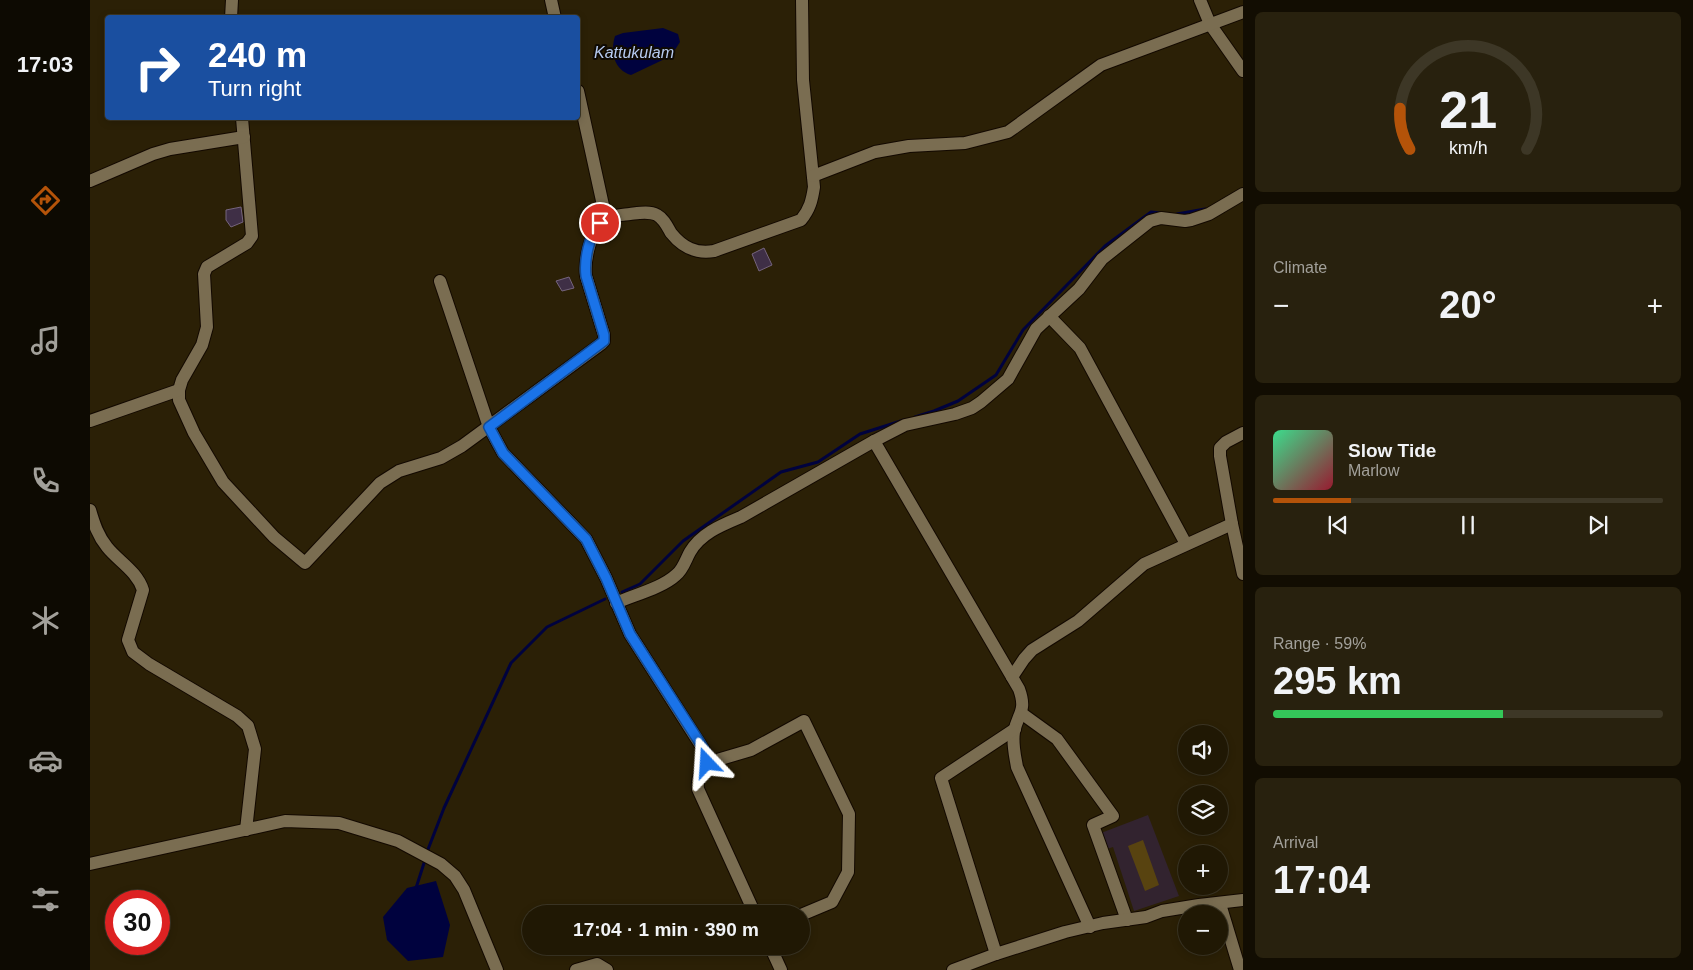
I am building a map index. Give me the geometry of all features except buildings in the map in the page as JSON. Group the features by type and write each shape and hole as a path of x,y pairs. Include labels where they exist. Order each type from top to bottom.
{"street":[{"path":"231,15 232,0"},
{"path":"551,0 554,15"},
{"path":"242,120 252,236 247,243 207,267 204,274 207,327 202,345 178,390 179,400 194,433 223,482 274,537 305,563 380,483 399,471 441,458 462,446 604,341 585,267 596,228 606,219 644,212 656,215 663,220 684,245 701,253 714,251 801,220 811,203 814,187 803,80 802,0"},
{"path":"1200,0 1210,24 1243,71"},
{"path":"813,176 875,152 908,146 965,143 1008,132 1101,65 1243,12"},
{"path":"580,100 606,219"},
{"path":"90,181 153,154 170,149 244,137"},
{"path":"616,603 665,583 678,574 691,550 702,538 721,525 741,518 905,424 954,414 972,408 1008,379 1036,329 1048,316 1064,305 1102,260 1150,221 1161,218 1191,220 1209,214 1243,194"},
{"path":"440,281 489,427 503,453 586,539 606,578 630,634 707,755 707,763 698,777 698,789 751,905"},
{"path":"1048,316 1080,348 1186,544"},
{"path":"90,421 178,390"},
{"path":"1243,433 1226,442 1220,448 1232,524 1243,574"},
{"path":"874,441 1019,689 1023,701 1013,742 1018,767 1090,927"},
{"path":"90,510 96,529 106,546 137,577 143,590 128,640 133,652 149,664 237,716 248,726 256,749 246,830"},
{"path":"1012,677 1032,650 1078,621 1144,564 1232,524"},
{"path":"1021,713 1057,740 1113,816 1093,825 1127,920"},
{"path":"707,763 750,750 804,721 849,814 848,872 832,902 810,911"},
{"path":"996,954 941,778 1015,729"},
{"path":"90,864 286,821 339,823 398,841 441,864 455,876 464,890 497,970"},
{"path":"953,970 1065,932 1127,920 1170,909 1243,900"},
{"path":"1220,904 1240,970"},
{"path":"774,955 781,970"},
{"path":"576,970 597,964 607,970"}],"shaded area":[{"path":"1148,815 1179,896 1134,911 1113,847 1107,849 1101,833"},
{"path":"1143,840 1159,885 1145,891 1128,846"}],"water":[{"name":"Kattukulam","path":"663,28 678,34 680,42 671,56 631,75 625,73 617,65 613,54 615,36 623,33"},
{"path":"436,881 450,925 443,957 408,961 387,940 383,917 407,888"}],"waterway":[{"path":"1177,214 1205,209"},
{"path":"915,417 958,401 996,375 1023,330 1105,246 1151,212 1161,213"},
{"path":"622,592 640,584 683,541 781,472 818,462 860,434 904,420"},
{"path":"427,852 444,808 511,663 547,627 605,599"},
{"path":"416,888 425,860"}],"route":[{"path":"600,223 596,228 585,267 604,341 489,427 503,453 586,539 606,578 630,634 700,743 707,755 707,763"}]}
